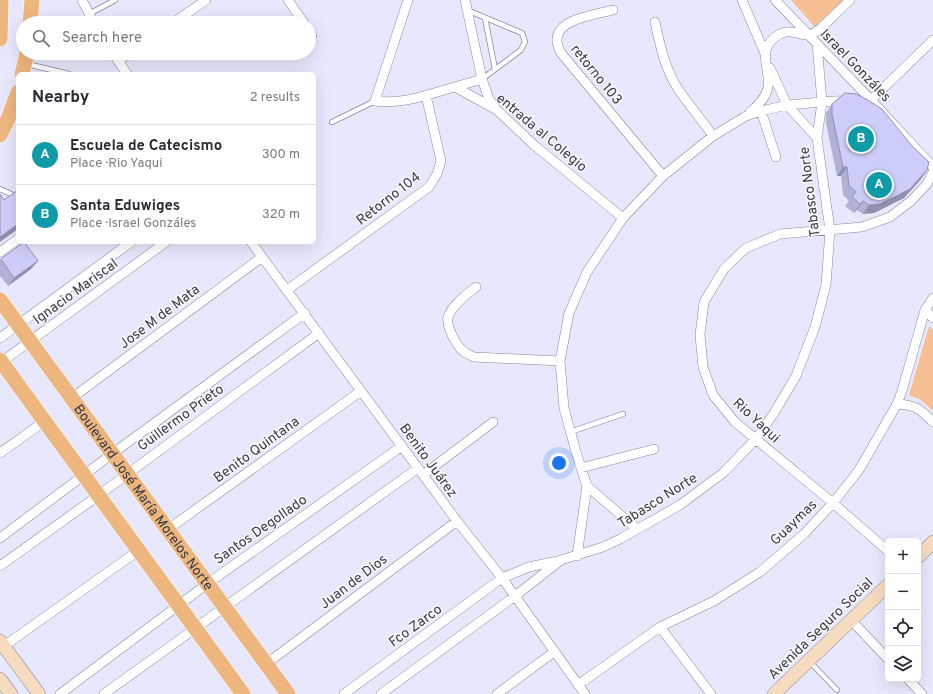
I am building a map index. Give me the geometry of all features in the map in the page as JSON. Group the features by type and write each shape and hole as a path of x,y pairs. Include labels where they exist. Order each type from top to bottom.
{"main road":[{"path":"0,39 1,0"},
{"path":"31,16 32,0"},
{"path":"0,136 11,119 16,100"},
{"name":"Boulevard José María Morelos Norte","path":"0,300 288,694"},
{"path":"0,361 178,605 237,692"}],"street":[{"path":"82,0 90,14"},
{"path":"183,16 206,0"},
{"path":"288,0 299,16"},
{"path":"408,0 375,101 393,102 406,100 482,79"},
{"path":"465,0 482,79 489,99 497,110"},
{"name":"Israel Gonzáles","path":"775,0 933,167"},
{"path":"764,52 771,42 780,34 791,31 808,35 821,28 850,0"},
{"path":"742,1 764,52 768,88 763,99 746,116"},
{"name":"retorno 103","path":"613,10 571,21 561,28 557,37 557,46 566,59 663,176"},
{"path":"655,22 659,43 668,70 678,88 713,136"},
{"path":"577,556 587,486 564,408 560,361 568,313 587,272 623,218 663,176 713,136 746,116 760,111 787,105 871,100 933,40"},
{"name":"Tabasco Norte","path":"515,596 561,560 603,547 638,529 680,505 723,474 756,439 774,413 796,376 815,327 826,285 830,230 816,138 822,102 817,44"},
{"name":"Tabasco Norte","path":"764,52 776,84 787,105 816,138"},
{"path":"118,61 126,72"},
{"name":"entrada al Colegio","path":"455,87 497,110 534,145 623,218"},
{"name":"Retorno 104","path":"287,290 429,187 437,174 441,161 426,95"},
{"path":"760,111 776,157"},
{"name":"Rio Yaqui","path":"885,548 833,503 735,422 713,396 703,367 700,343 704,302 724,269 746,248 780,234 862,226 890,217 911,201 927,184 933,172"},
{"path":"0,252 16,240"},
{"name":"Ignacio Mariscal","path":"0,338 128,244"},
{"name":"Ignacio Mariscal","path":"0,361 31,341 163,244"},
{"name":"Benito Juárez","path":"252,244 305,313 458,522 502,578 585,694"},
{"name":"Jose M de Mata","path":"72,398 262,257"},
{"path":"476,287 457,303 448,317 450,330 456,344 464,352 474,357 560,361"},
{"name":"Guaymas","path":"578,685 660,627 714,600 760,572 804,534 833,503 859,470 897,404 925,310 933,298"},
{"path":"925,310 933,318"},
{"name":"Guillermo Prieto","path":"0,538 305,313"},
{"name":"Guillermo Prieto","path":"0,566 319,333"},
{"name":"Benito Quintana","path":"167,530 361,391"},
{"path":"897,404 910,405 923,412 933,422"},
{"path":"0,453 45,422"},
{"path":"104,694 194,628 492,422"},
{"name":"Santos Degollado","path":"60,694 178,605 402,446"},
{"path":"582,468 654,449"},
{"path":"587,486 638,529"},
{"name":"Juan de Dios","path":"266,664 458,522"},
{"path":"39,694 2,644 138,551"},
{"name":"Fco Zarco","path":"344,694 502,578 529,567 561,560"},
{"name":"Avenida Seguro Social","path":"775,694 885,588"},
{"path":"381,694 515,596"},
{"path":"851,620 885,656"},
{"path":"660,627 711,694"},
{"path":"497,694 554,652"},
{"path":"0,679 11,694"},
{"path":"911,682 922,694"}],"lane":[{"path":"90,14 114,0"},
{"path":"467,10 522,34 525,42 521,50 482,79"},
{"path":"486,18 495,69"},
{"path":"25,63 61,72"},
{"path":"332,122 375,101"},
{"path":"0,189 11,194"},
{"path":"570,432 623,414"},
{"path":"809,660 837,690"}],"shaded area":[{"path":"791,0 844,0 815,27"},
{"path":"929,326 933,330 933,411 921,400 909,395"}],"building":[{"path":"845,93 856,94 882,109 912,146 929,162 927,170 910,189 880,204 869,205 863,201 860,204 852,197 856,192 849,186 847,167 843,167 832,114 832,104"},
{"path":"16,191 16,225 0,237 0,194 4,200"},
{"path":"21,244 25,244 38,261 14,278 1,259"}],"place":[{"name":"Santa Eduwiges","path":"861,139"},
{"name":"Escuela de Catecismo","path":"879,185"}]}
